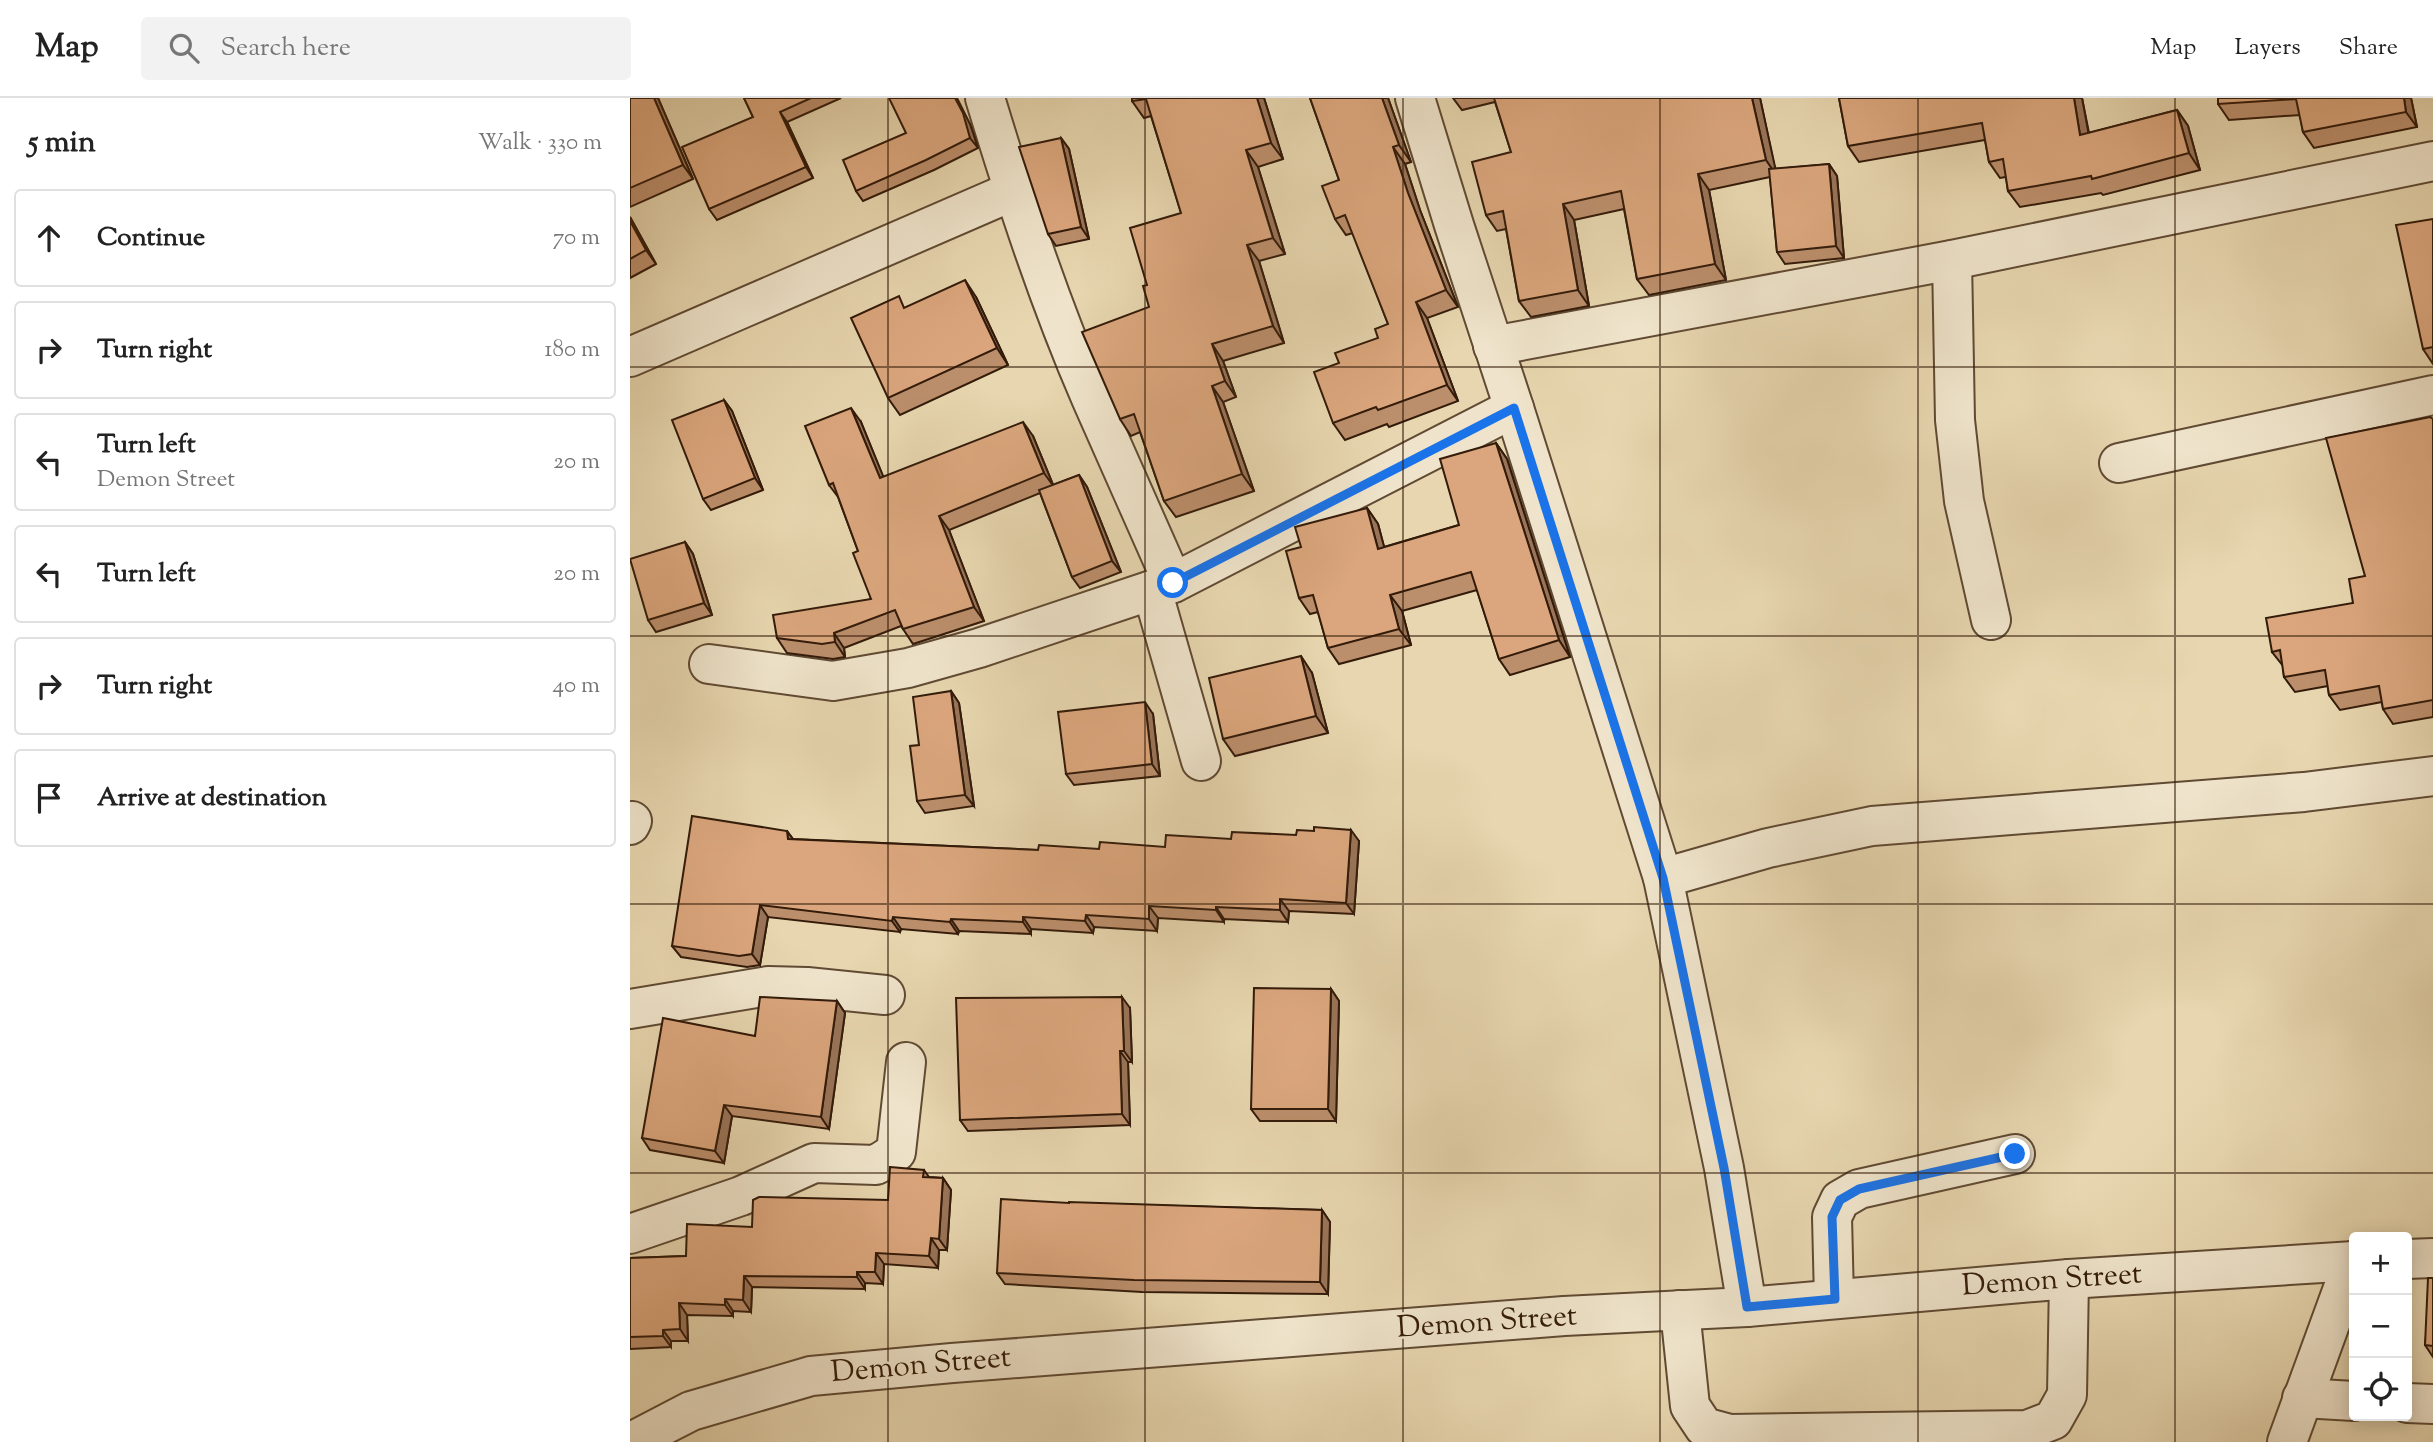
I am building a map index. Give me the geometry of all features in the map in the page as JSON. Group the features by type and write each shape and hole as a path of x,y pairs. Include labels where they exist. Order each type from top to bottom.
{"street":[{"path":"985,98 1013,191 1163,586 1201,761"},
{"path":"1415,98 1663,878 1721,1154 1747,1307"},
{"path":"1493,346 1952,260 2433,161"},
{"path":"630,357 1013,191"},
{"path":"1952,260 1955,421 1964,500 1991,620"},
{"path":"2119,463 2433,395"},
{"path":"709,664 834,681 908,668 979,649 1163,586 1514,408"},
{"path":"1663,878 1768,848 1872,826 2304,792 2433,776"},
{"path":"630,1009 768,986 885,995"},
{"path":"630,1234 741,1196 814,1163 876,1165 896,1152 906,1062"},
{"path":"1835,1299 1832,1217 1840,1200 1859,1189 2015,1154"},
{"path":"2412,1259 2433,1258"},
{"name":"Demon Street","path":"631,1442 691,1411 811,1376 1564,1316 1747,1307 2069,1279 2349,1261"},
{"path":"2287,1442 2349,1274"},
{"path":"1680,1310 1690,1406 1704,1427 1730,1434 2027,1430 2053,1420 2067,1395 2069,1279"},
{"path":"2302,1398 2349,1401"},
{"path":"2412,1403 2433,1404"}],"building":[{"path":"630,98 654,98 683,165 630,188"},
{"path":"744,98 811,98 780,112 806,167 709,209 682,147 753,117"},
{"path":"889,98 955,98 963,113 970,138 856,191 843,160 906,133"},
{"path":"1132,98 1257,98 1271,143 1246,150 1273,238 1247,245 1273,326 1212,344 1225,381 1212,386 1242,474 1164,501 1134,414 1120,419 1082,332 1149,307 1143,286 1147,285 1130,228 1181,213 1146,99 1132,101"},
{"path":"1310,98 1382,98 1399,145 1393,147 1408,193 1446,290 1416,302 1447,385 1333,423 1314,372 1339,363 1335,353 1378,338 1375,329 1388,324 1345,215 1335,219 1322,186 1339,180"},
{"path":"1494,98 1752,98 1766,160 1698,174 1715,264 1637,279 1621,191 1563,204 1578,290 1519,301 1503,211 1486,215 1472,162 1511,152"},
{"path":"1839,98 2074,98 2080,135 2177,110 2189,153 2092,179 2091,176 2008,191 2003,159 1989,162 1982,123 1848,146"},
{"path":"2218,98 2404,98 2406,112 2303,132 2296,99 2218,104"},
{"path":"1061,138 1081,227 1048,234 1019,147"},
{"path":"1829,164 1836,246 1777,252 1769,169"},
{"path":"2433,219 2433,347 2423,349 2396,225"},
{"path":"630,221 646,250 630,259"},
{"path":"965,280 997,348 888,398 851,318 899,296 904,308"},
{"path":"724,400 755,478 703,499 672,420"},
{"path":"851,408 880,478 1023,422 1044,473 939,516 974,607 903,629 895,610 834,633 835,642 822,644 777,638 773,615 871,599 853,553 858,551 833,483 829,485 805,426"},
{"path":"2430,417 2433,419 2433,700 2383,709 2379,686 2329,695 2325,670 2284,677 2280,650 2272,652 2266,618 2353,603 2349,579 2365,576 2326,438"},
{"path":"1496,443 1559,640 1499,659 1471,572 1390,595 1399,629 1328,648 1313,595 1299,598 1286,551 1301,547 1295,527 1367,508 1378,549 1459,525 1440,459"},
{"path":"1079,475 1112,561 1072,577 1039,490"},
{"path":"685,542 704,603 648,620 630,559"},
{"path":"1301,656 1316,716 1223,739 1209,678"},
{"path":"951,691 965,795 917,801 910,746 919,745 913,697"},
{"path":"1145,702 1152,764 1066,774 1058,712"},
{"path":"692,816 787,831 788,839 1038,850 1039,845 1099,849 1100,842 1165,847 1166,835 1231,839 1232,832 1296,835 1297,830 1314,831 1314,827 1351,830 1346,903 1280,899 1280,910 1149,906 1149,919 1086,915 1085,921 1023,917 1023,922 951,919 950,922 893,917 892,921 760,905 752,954 739,956 672,946"},
{"path":"1254,988 1331,989 1328,1109 1251,1109"},
{"path":"760,997 837,1001 821,1117 724,1105 715,1151 642,1138 663,1018 755,1036"},
{"path":"1122,997 1122,1114 960,1120 956,998"},
{"path":"890,1167 924,1170 923,1177 943,1178 939,1239 931,1238 929,1256 876,1253 875,1272 857,1272 857,1277 744,1276 743,1300 725,1299 725,1305 679,1303 680,1329 663,1330 663,1336 630,1337 630,1258 686,1256 687,1224 752,1227 753,1200 759,1197 888,1200"},
{"path":"1001,1199 1322,1210 1320,1282 1134,1280 997,1273"},
{"path":"2428,1278 2433,1278 2433,1346 2425,1345"}],"route":[{"path":"1173,583 1514,408 1663,878 1724,1168 1747,1307 1835,1299 1832,1217 1840,1200 1859,1189 2015,1154"}]}
